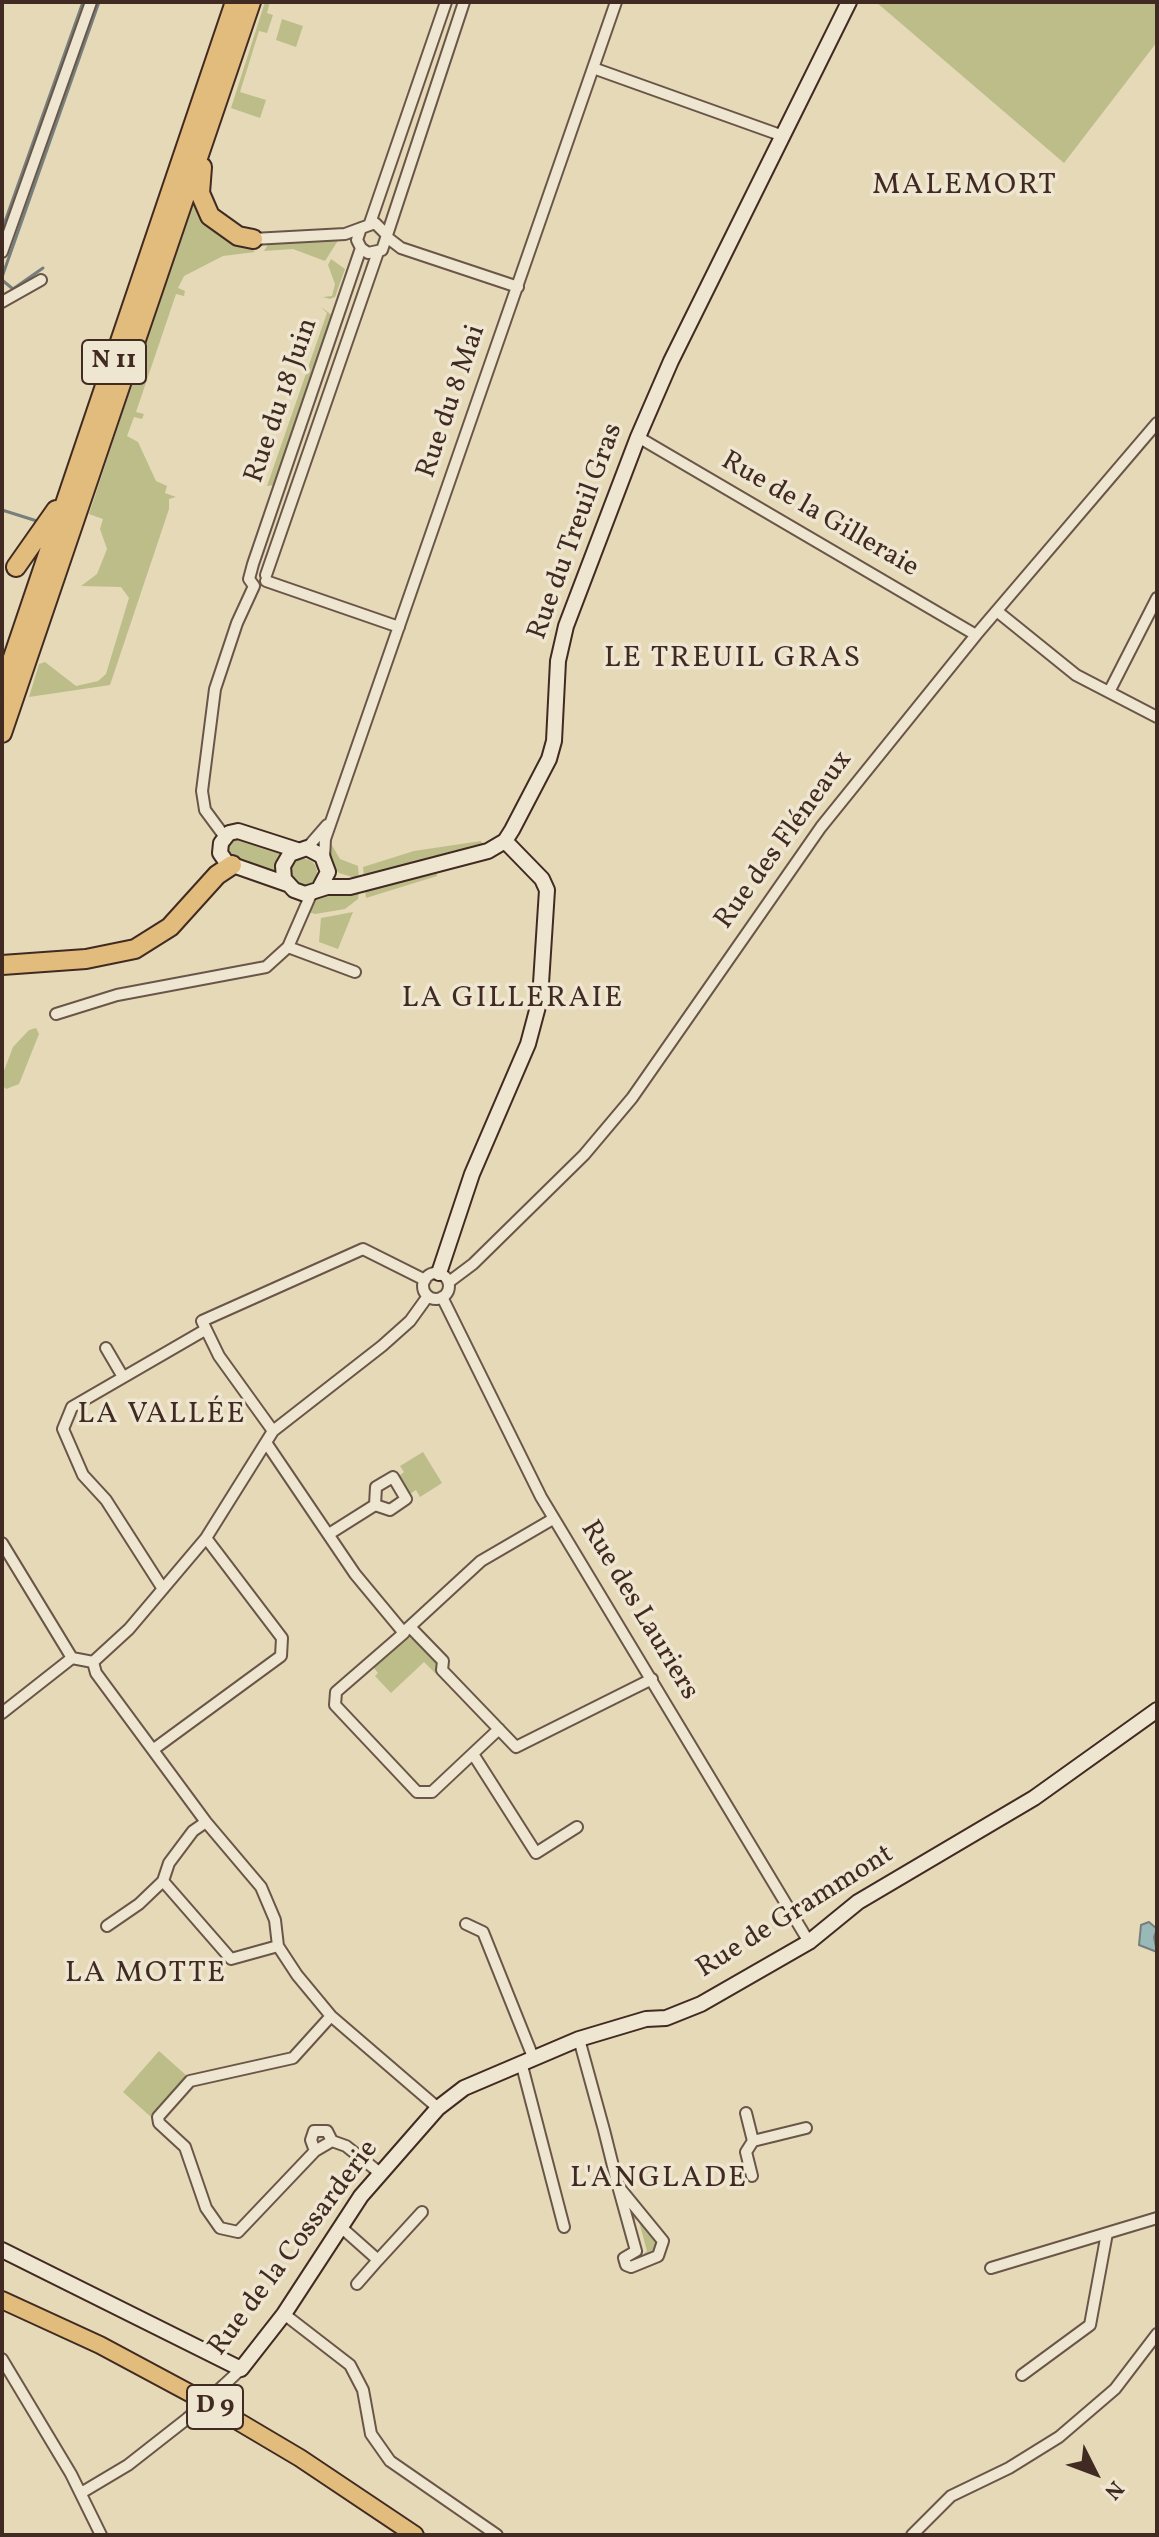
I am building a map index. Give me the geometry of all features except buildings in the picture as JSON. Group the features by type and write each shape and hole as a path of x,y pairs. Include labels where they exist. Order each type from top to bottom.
{"highway":[{"name":"N 11","path":"2,690 235,2"},
{"name":"N 11","path":"2,733 251,2"},
{"path":"219,99 200,193 210,216 221,226 253,239"},
{"path":"16,567 73,484"},
{"path":"2,965 86,959 135,949 170,927 217,875 232,865"}],"main road":[{"name":"D 9","path":"2,2300 100,2345 197,2397 300,2458 415,2535"}],"street":[{"path":"2,252 91,2"},
{"path":"366,226 446,2"},
{"path":"225,837 205,810 202,791 215,689 237,623 254,586 266,578 384,243 464,2"},
{"name":"Rue du 8 Mai","path":"333,817 616,2"},
{"name":"Rue du Treuil Gras","path":"505,841 549,759 554,741 558,661 566,626 638,437 671,361 849,2"},
{"path":"593,68 783,136"},
{"path":"253,239 345,234 366,226 382,227 384,243"},
{"name":"Rue du 18 Juin","path":"254,586 249,576 254,570 253,564 284,465 366,226"},
{"path":"345,234 368,253 384,243 518,287"},
{"path":"2,302 41,280"},
{"name":"Rue des Fléneaux","path":"444,1278 462,1275 584,1155 632,1098 821,827 976,635 1157,423"},
{"name":"Rue de la Gilleraie","path":"638,437 976,635"},
{"path":"254,570 260,569 266,578 399,627"},
{"path":"1109,692 1157,598"},
{"path":"998,612 1058,663 1157,717"},
{"path":"299,915 283,866 333,817"},
{"path":"56,1014 117,995 257,971 272,964 288,947 299,915 315,890 326,864 325,839 333,817"},
{"path":"225,837 241,831 302,849 326,864 339,878 362,885"},
{"path":"225,837 220,853 232,865 290,887 315,890 362,885 488,851 505,841 542,879 547,890 540,999 528,1044 472,1174 444,1278 447,1292 442,1297 428,1296"},
{"path":"288,947 355,972"},
{"path":"273,1431 219,1356 202,1321 359,1250 370,1251 425,1280 444,1278"},
{"path":"425,1280 424,1290 428,1296"},
{"path":"93,1662 129,1629 206,1538 273,1431 382,1346 410,1321 428,1296"},
{"name":"Rue des Lauriers","path":"442,1297 553,1519 809,1942"},
{"path":"163,1589 106,1500 83,1475 63,1429 72,1407 205,1330"},
{"path":"106,1348 123,1377"},
{"path":"267,1444 355,1574 407,1630 443,1661 442,1670 516,1747 652,1679"},
{"path":"329,1534 375,1505"},
{"path":"499,1729 432,1792 417,1792 335,1705 336,1692 481,1561 553,1519"},
{"path":"154,1749 281,1656 282,1638 206,1538"},
{"path":"2,1543 72,1658 93,1662"},
{"path":"2,1713 72,1658"},
{"path":"93,1662 96,1673 206,1822 261,1887 275,1920 278,1946 331,2016 438,2108"},
{"name":"Rue de Grammont","path":"438,2108 464,2088 527,2059 579,2039 682,2012 809,1942 858,1902 1034,1798 1157,1710"},
{"path":"473,1754 536,1853 577,1827"},
{"path":"107,1926 139,1904 163,1881 169,1863 193,1831 206,1822"},
{"path":"163,1881 231,1959 278,1946"},
{"path":"466,1924 483,1932 527,2059 564,2227"},
{"path":"331,2016 293,2058 190,2081 158,2117 159,2123 185,2147 206,2208 220,2228 238,2232 315,2151 332,2141"},
{"path":"579,2039 618,2186 636,2251 624,2258 626,2265 631,2267 658,2256 663,2241 618,2186"},
{"name":"Rue de la Cossarderie","path":"81,2493 128,2465 188,2418 241,2369 284,2314 380,2173 438,2108"},
{"path":"746,2113 753,2141"},
{"path":"752,2176 746,2152 753,2141 806,2128"},
{"path":"315,2151 311,2140 314,2131 327,2131 332,2141 346,2146 380,2173"},
{"path":"357,2284 422,2212"},
{"path":"991,2268 1157,2218"},
{"path":"342,2228 378,2260"},
{"path":"1022,2375 1090,2325 1107,2233"},
{"path":"2,2250 241,2369"},
{"path":"284,2314 344,2360 363,2390 371,2434 377,2446 404,2473 497,2535"},
{"path":"912,2535 951,2496 1009,2468 1059,2437 1115,2389 1157,2334"},
{"path":"2,2359 81,2493 101,2535"}],"green space":[{"path":"265,2 270,2 267,13 273,15 267,33 259,31 240,92 266,100 260,118 231,108"},
{"path":"876,2 1157,2 1157,42 1064,163"},
{"path":"282,19 303,26 296,47 276,40"},
{"path":"196,190 255,252 223,256 184,276 178,288 185,291 184,296 176,294 136,412 144,414 142,419 134,417 127,436 138,442 156,481 167,486 165,493 176,497 169,499 169,509 110,685 29,697 39,664 45,662 76,686 98,681 106,674 129,598 121,587 81,586 97,574 107,549 100,529 103,519 89,514"},
{"path":"339,239 325,261 293,249 264,251 269,243"},
{"path":"331,259 345,269 335,297 330,299 323,297 332,296 335,284 328,265"},
{"path":"321,307 333,316 275,485 267,486 327,313"},
{"path":"235,837 287,851 278,874 230,857 228,846"},
{"path":"481,841 483,846 364,877 363,867 414,851"},
{"path":"330,842 340,859 358,866 359,879 339,873 334,868 328,854"},
{"path":"304,859 313,863 317,872 313,881 304,885 295,881 291,872 295,863"},
{"path":"437,868 437,876 366,898 365,889"},
{"path":"359,891 358,899 345,909 315,914 306,911 313,898 322,893"},
{"path":"353,912 338,949 319,942 321,918"},
{"path":"36,1028 39,1034 19,1084 6,1089 2,1085 2,1076 13,1047 29,1030"},
{"path":"423,1452 442,1483 420,1497 416,1490 410,1494 399,1476 404,1472 400,1466"},
{"path":"410,1637 438,1665 437,1670 435,1673 424,1662 391,1693 375,1676 378,1673 373,1667"},
{"path":"159,2051 187,2076 151,2117 123,2092"},
{"path":"632,2209 657,2242 652,2255 642,2260 641,2256 647,2251 638,2218 631,2222 628,2211"}],"water":[{"path":"1149,1922 1157,1929 1154,1937 1157,1952 1139,1945 1141,1925"}],"waterway":[{"path":"2,230 83,2"},
{"path":"2,277 99,2"},
{"path":"2,280 13,289 43,268"},
{"path":"2,510 37,521"}],"district":[{"name":"MALEMORT","path":"965,187"},
{"name":"LE TREUIL GRAS","path":"733,660"},
{"name":"LA GILLERAIE","path":"513,1000"},
{"name":"LA VALLÉE","path":"162,1416"},
{"name":"LA MOTTE","path":"146,1975"},
{"name":"L'ANGLADE","path":"659,2180"}]}
